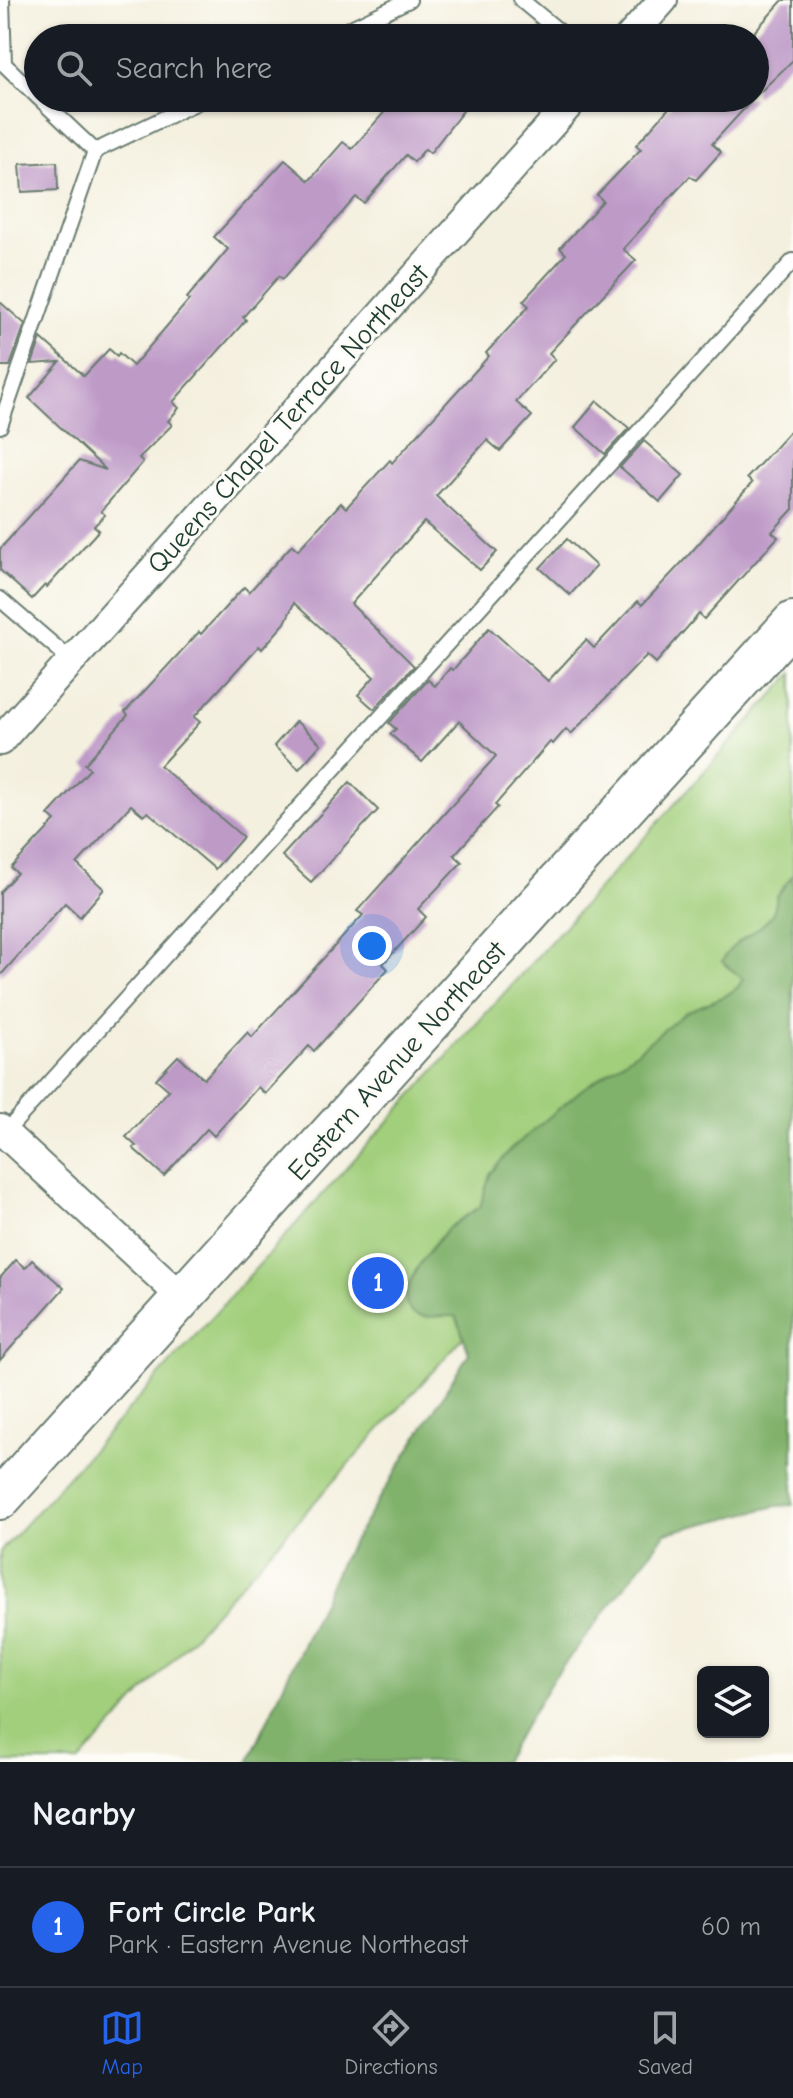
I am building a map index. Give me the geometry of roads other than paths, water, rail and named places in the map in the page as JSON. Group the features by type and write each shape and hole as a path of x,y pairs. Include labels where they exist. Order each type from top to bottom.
{"street":[{"path":"642,24 663,0"},
{"name":"Queens Chapel Terrace Northeast","path":"0,741 562,112"},
{"name":"Eastern Avenue Northeast","path":"0,1499 793,622"},
{"path":"2,1134 183,1298"}],"lane":[{"path":"2,0 4,64 24,83"},
{"path":"359,24 409,0"},
{"path":"521,0 550,24"},
{"path":"55,112 95,151"},
{"path":"0,426 95,151 177,112"},
{"path":"2,1134 793,261"},
{"path":"0,599 72,661"}],"place":[{"name":"Fort Circle Park","path":"378,1283"}]}
